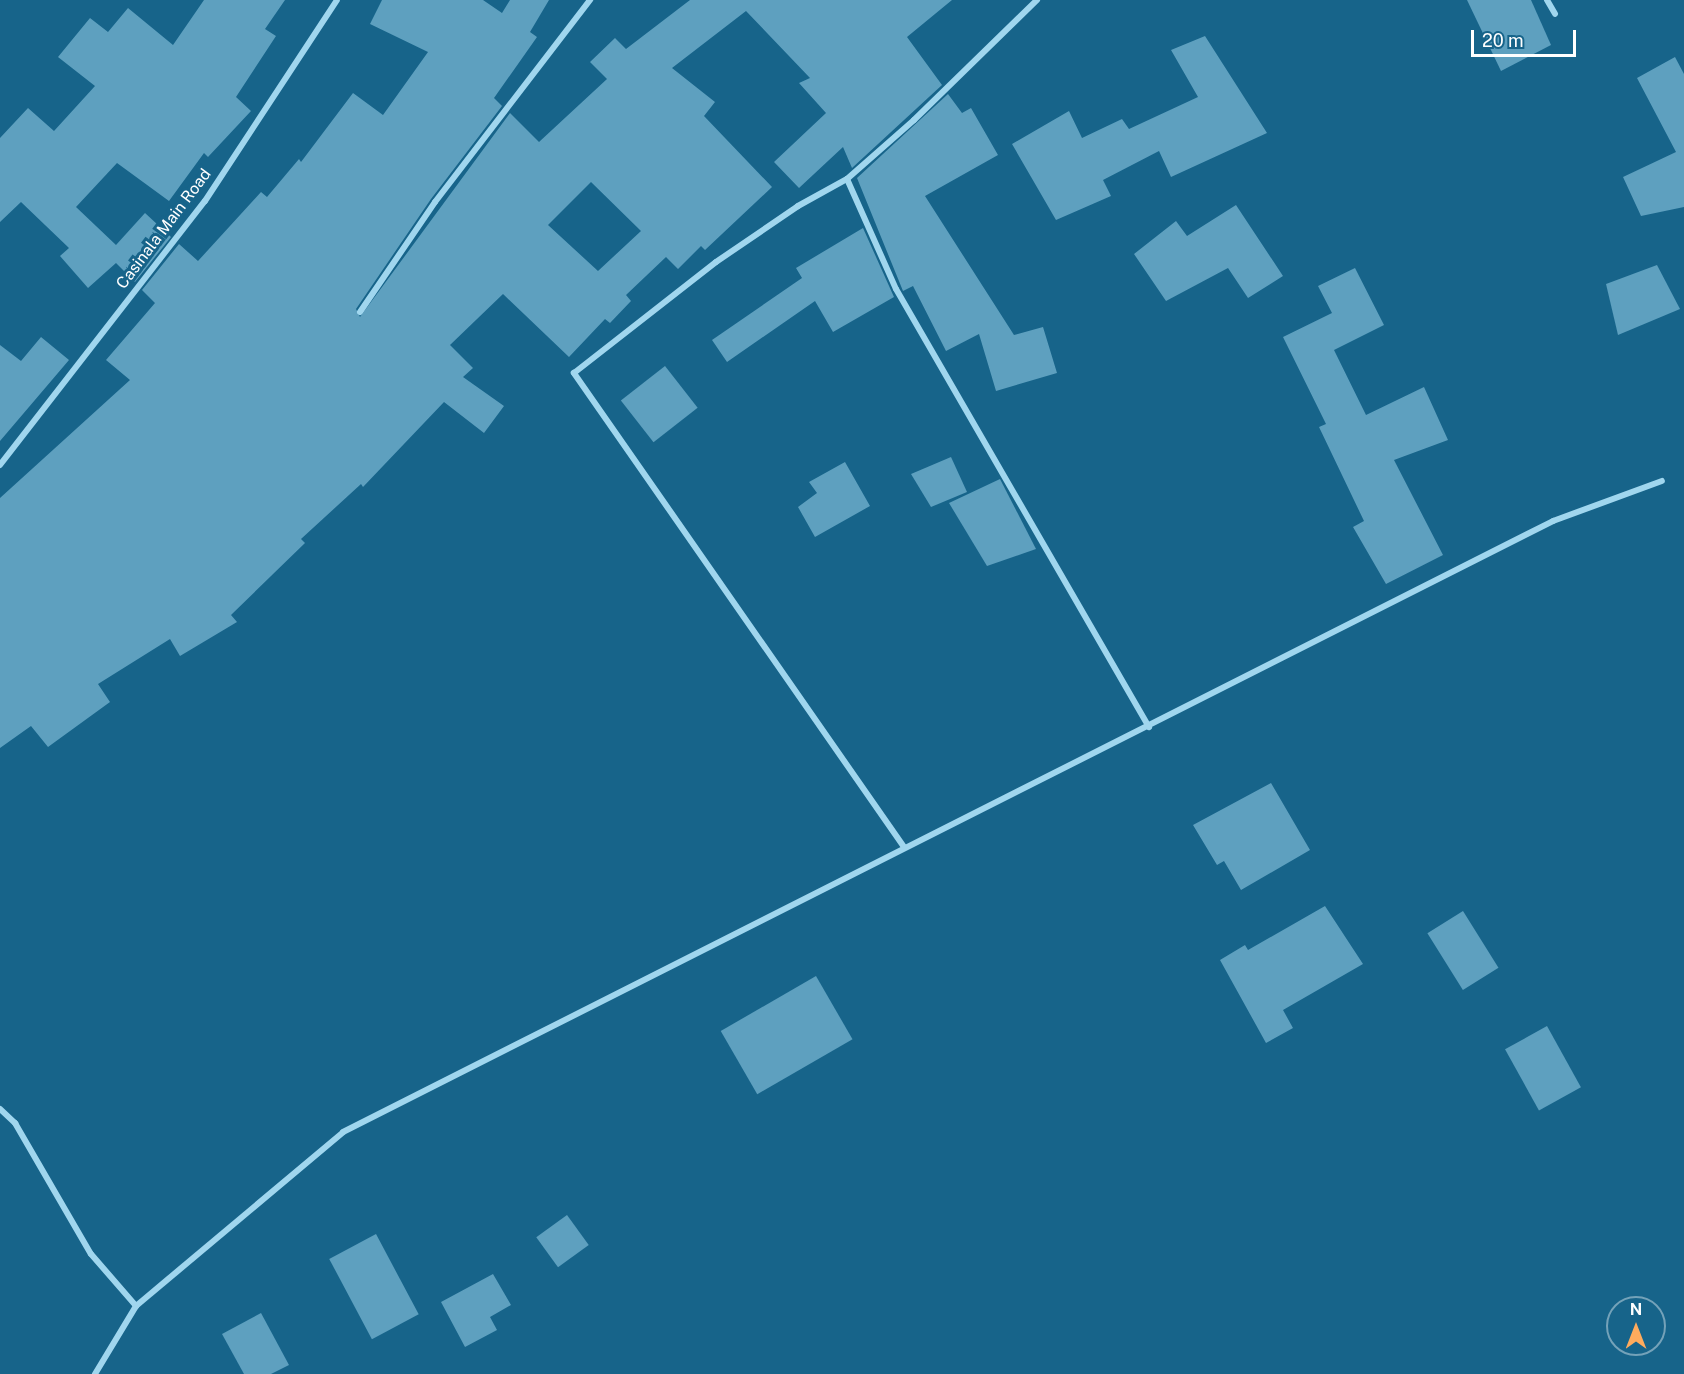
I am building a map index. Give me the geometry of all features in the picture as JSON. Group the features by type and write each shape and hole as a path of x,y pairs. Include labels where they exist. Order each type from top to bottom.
{"street":[{"name":"Casinala Main Road","path":"0,465 205,201 337,0"},
{"path":"360,312 435,202 590,0"},
{"path":"903,847 574,373 716,262 798,206 847,179 1030,3 1037,0"},
{"path":"1547,0 1555,14"},
{"path":"847,179 896,289 1149,727"},
{"path":"95,1374 136,1306 343,1132 903,847 1149,727 1553,521 1662,481"},
{"path":"0,1108 15,1123 91,1254 136,1306"}],"building":[{"path":"204,0 285,0 265,29 276,36 236,97 251,111 208,157 204,153 169,201 117,163 76,207 116,245 145,213 171,237 135,282 116,263 88,288 60,256 69,248 21,202 0,222 0,138 28,108 54,131 95,86 58,57 90,18 108,32 128,8 173,45"},
{"path":"382,0 483,0 502,13 510,0 549,0 530,32 537,37 494,98 502,106 431,199 356,309 360,317 510,113 539,142 607,79 590,62 615,38 626,49 690,0 952,0 907,37 942,85 852,168 843,147 799,188 774,162 826,113 799,83 810,78 746,11 672,68 715,102 704,116 772,187 705,250 701,246 678,269 666,257 626,295 631,301 610,323 605,319 569,357 503,294 450,345 473,368 463,377 504,406 484,433 444,402 363,487 361,484 301,539 305,543 231,615 237,622 180,656 170,639 98,684 110,702 48,747 31,726 0,748 0,498 130,380 106,360 155,303 142,290 179,244 198,261 261,192 267,197 299,159 301,162 353,93 383,115 428,52 370,24","holes":["591,182 641,231 598,271 548,225"]},
{"path":"1467,0 1531,0 1551,45 1501,71"},
{"path":"1205,36 1267,133 1171,177 1159,151 1103,180 1111,196 1056,220 1012,144 1069,111 1082,138 1122,119 1129,129 1198,97 1171,50"},
{"path":"1675,57 1684,74 1684,207 1641,216 1623,177 1676,152 1637,78"},
{"path":"948,94 962,113 971,108 998,155 925,196 1014,335 1043,327 1057,373 996,391 979,334 946,351 913,286 903,291 857,178"},
{"path":"1236,205 1283,276 1248,298 1228,268 1166,301 1134,254 1176,221 1187,236"},
{"path":"863,228 894,297 833,332 815,301 727,362 712,340 802,278 796,268"},
{"path":"1657,265 1680,309 1618,335 1606,284"},
{"path":"1355,268 1384,325 1334,350 1366,415 1424,387 1448,440 1394,460 1443,555 1386,584 1353,527 1364,521 1319,427 1326,424 1283,337 1332,313 1318,286"},
{"path":"41,337 69,360 0,441 0,345 21,361"},
{"path":"665,366 698,408 654,442 621,400"},
{"path":"951,457 967,492 931,507 911,474"},
{"path":"845,462 870,506 815,537 798,507 817,493 809,482"},
{"path":"1000,479 1036,549 987,566 949,503"},
{"path":"1271,783 1310,850 1241,890 1224,861 1217,865 1193,825"},
{"path":"1325,906 1363,964 1283,1010 1293,1028 1266,1043 1220,960 1245,945 1248,950"},
{"path":"1463,911 1499,968 1463,990 1427,933"},
{"path":"816,976 852,1039 757,1094 721,1031"},
{"path":"1547,1026 1581,1087 1539,1110 1505,1049"},
{"path":"567,1215 589,1245 558,1267 536,1237"},
{"path":"376,1234 419,1314 372,1339 329,1259"},
{"path":"493,1274 511,1305 490,1317 497,1330 465,1347 441,1302"},
{"path":"261,1313 289,1365 271,1374 244,1374 222,1334"}]}
